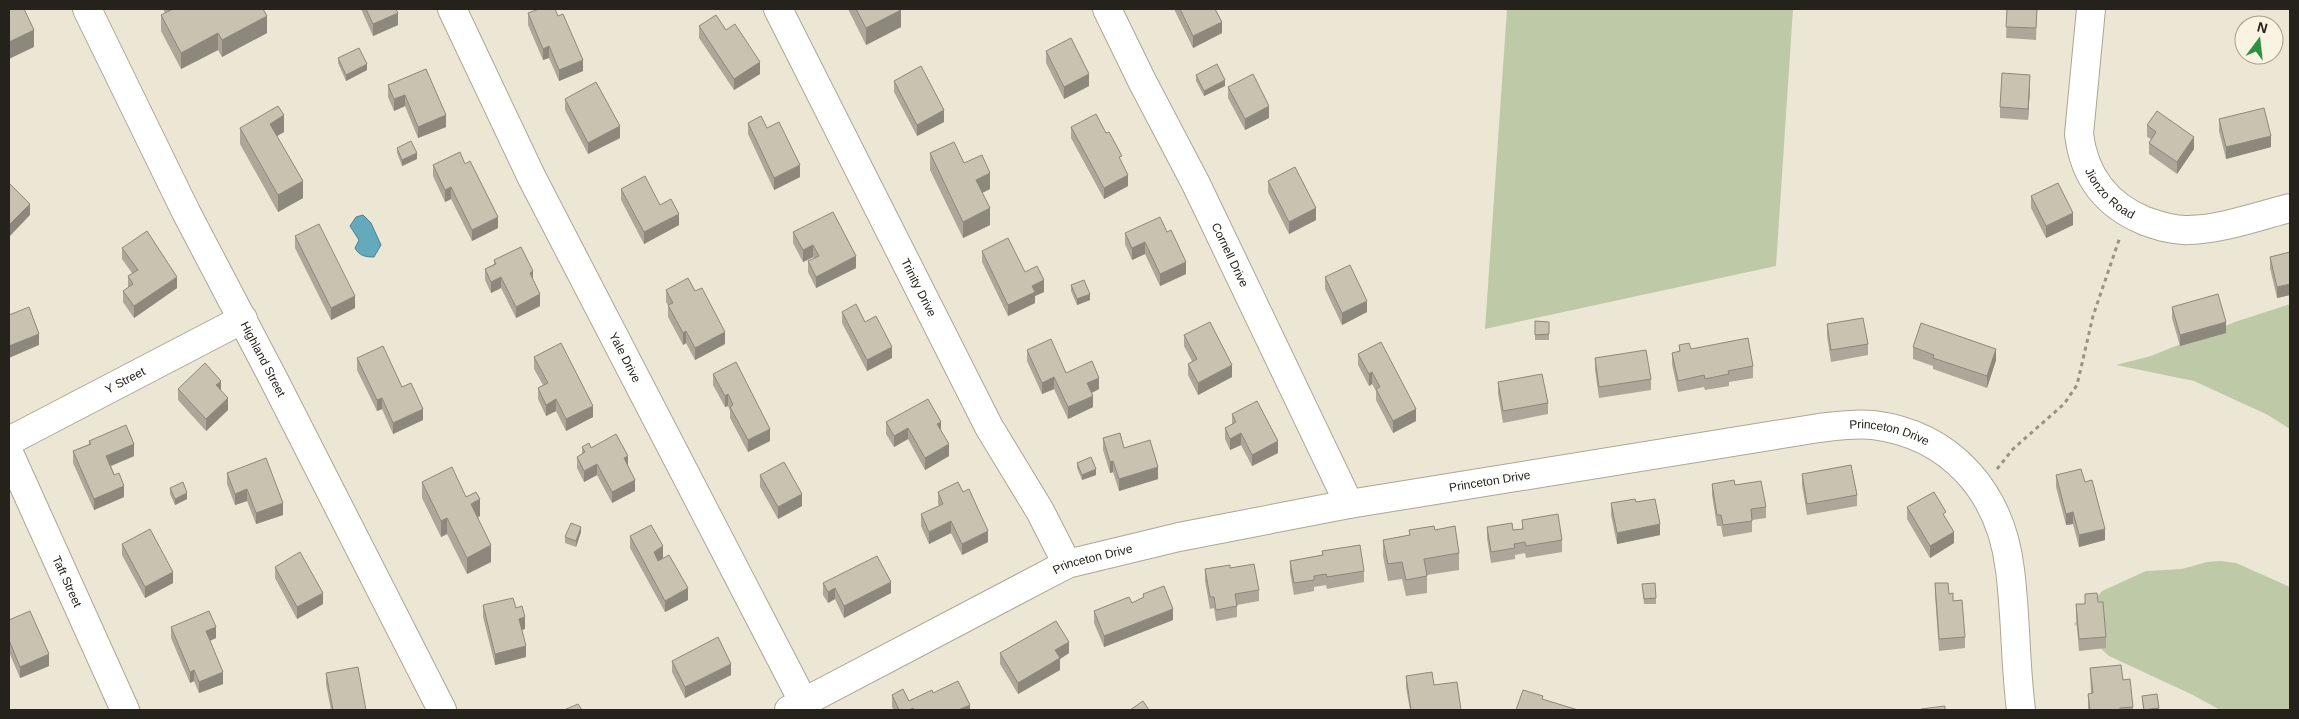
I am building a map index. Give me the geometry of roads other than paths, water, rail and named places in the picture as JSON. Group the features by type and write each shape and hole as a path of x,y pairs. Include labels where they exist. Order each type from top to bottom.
{"street":[{"name":"Highland Street","path":"87,9 186,212 243,319 442,710"},
{"name":"Yale Drive","path":"452,9 532,178 797,706"},
{"name":"Trinity Drive","path":"778,9 989,426 1040,511 1067,564"},
{"name":"Cornell Drive","path":"1107,9 1196,184 1349,504"},
{"name":"Jionzo Road","path":"2091,9 2079,124 2080,145 2094,182 2107,198 2128,213 2156,225 2173,229 2191,230 2210,228 2290,208"},
{"name":"Y Street","path":"9,441 243,319"},
{"name":"Princeton Drive","path":"797,706 1067,564 1179,537 1349,504 1849,425 1881,426 1921,438 1954,459 1990,500 2010,569 2021,710"},
{"name":"Taft Street","path":"9,453 125,710"}],"water":[{"path":"363,215 371,223 381,245 374,257 363,256 355,248 359,240 350,226 356,217"}]}
